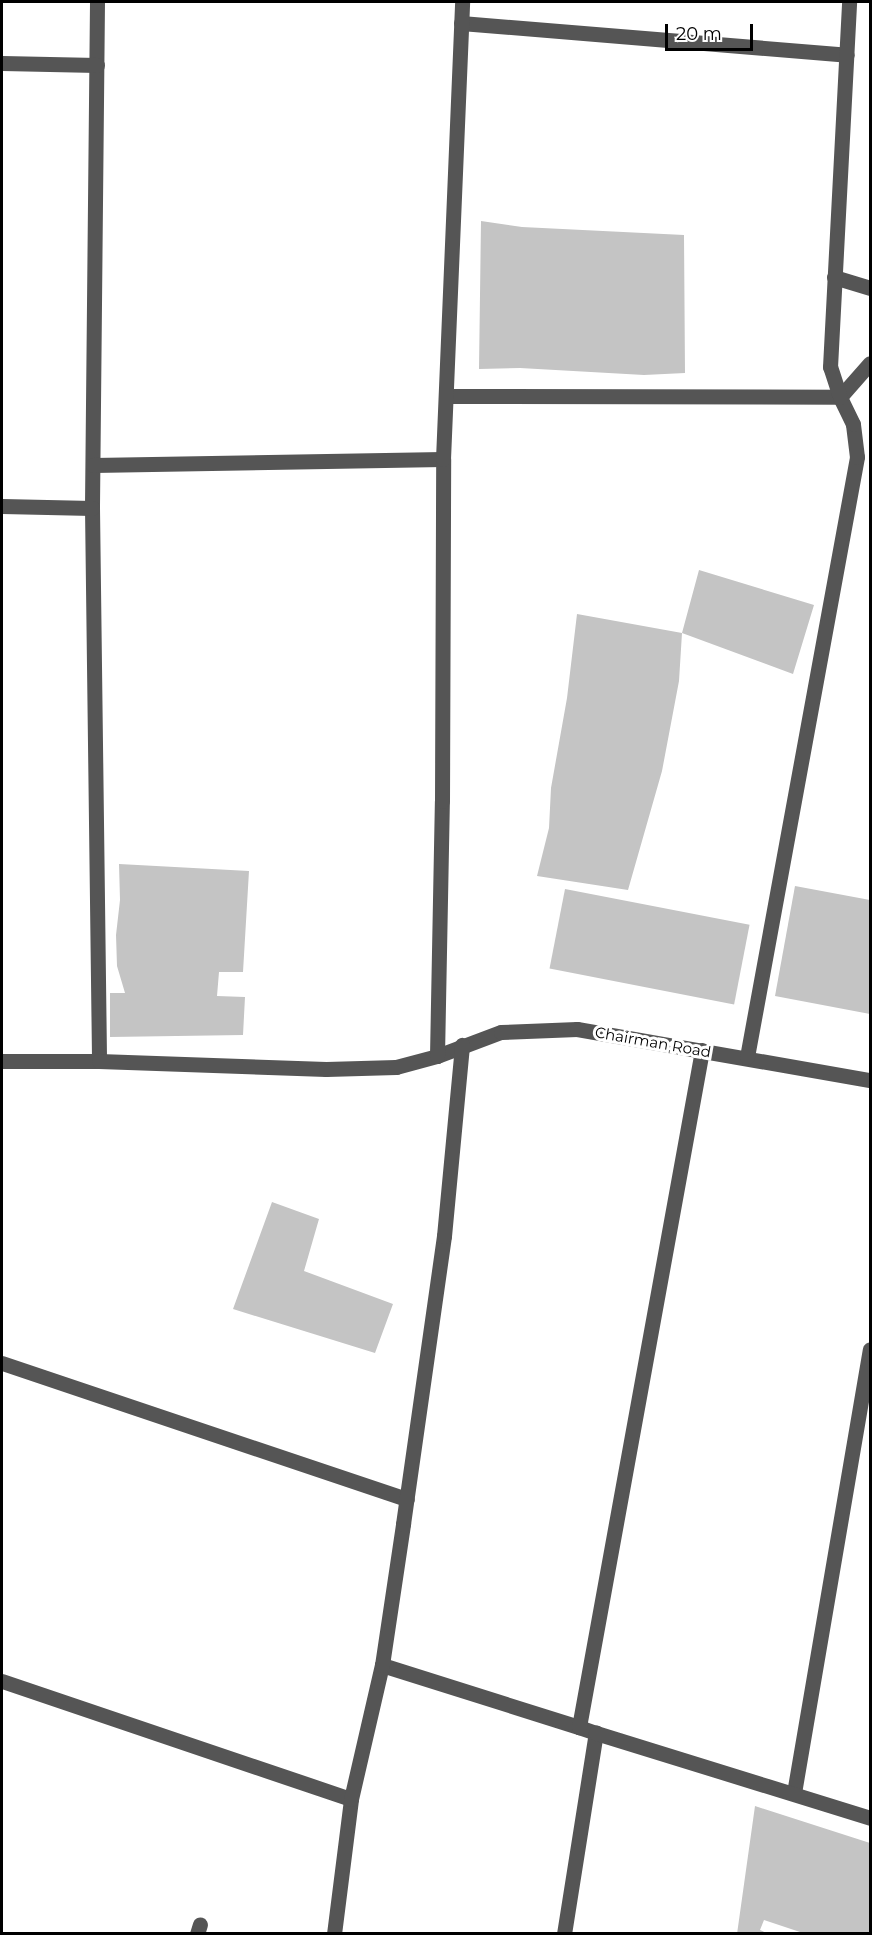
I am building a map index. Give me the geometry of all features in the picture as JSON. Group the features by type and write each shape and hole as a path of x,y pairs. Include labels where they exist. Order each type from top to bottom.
{"street":[{"path":"97,2 92,508 99,1061"},
{"path":"438,1056 442,801 443,459 462,2"},
{"path":"747,1057 857,457 853,424 840,398 830,367 849,2"},
{"path":"461,23 847,55"},
{"path":"2,63 97,65"},
{"path":"834,277 870,288"},
{"path":"446,396 840,398 870,363"},
{"path":"93,465 443,459"},
{"path":"2,506 92,508"},
{"name":"Chairman Road","path":"2,1061 99,1061 326,1069 396,1067 438,1056 501,1032 577,1029 870,1080"},
{"path":"334,1934 351,1799 382,1665 407,1499 444,1236 462,1045"},
{"path":"579,1727 702,1050"},
{"path":"794,1793 870,1349"},
{"path":"2,1363 407,1499"},
{"path":"382,1665 870,1818"},
{"path":"2,1681 351,1799"},
{"path":"564,1934 596,1733"}],"building":[{"path":"481,221 522,227 684,235 685,373 644,375 520,368 479,369"},
{"path":"699,570 814,605 793,674 682,633"},
{"path":"577,614 682,633 679,681 662,771 628,890 537,876 549,828 551,788 567,698"},
{"path":"119,864 249,871 243,972 219,972 217,996 245,997 243,1035 110,1037 110,993 125,993 117,966"},
{"path":"795,886 870,900 870,1014 775,996"},
{"path":"565,889 750,925 734,1004 550,969"},
{"path":"272,1202 319,1219 304,1271 393,1304 375,1353 233,1309"},
{"path":"755,1806 870,1843 870,1934 806,1934 764,1920 760,1930 769,1934 737,1934"}]}
